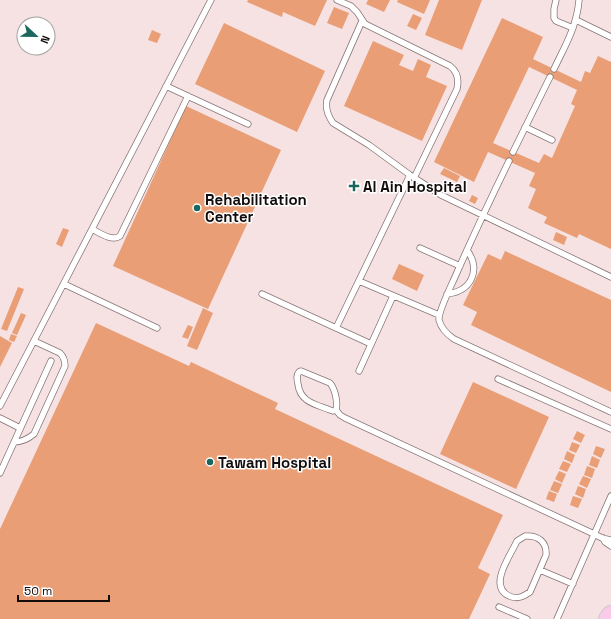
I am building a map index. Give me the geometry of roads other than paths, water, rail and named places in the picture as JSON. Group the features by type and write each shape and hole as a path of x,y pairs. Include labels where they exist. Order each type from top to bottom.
{"main road":[{"path":"608,619 611,615"}],"lane":[{"path":"0,406 211,0"},
{"path":"336,328 358,281 457,89 458,80 458,76 454,69 450,66 368,26 362,21 357,12 351,6 337,0"},
{"path":"556,0 554,18 556,21 573,28"},
{"path":"554,69 573,28 580,0"},
{"path":"576,20 611,37"},
{"path":"362,21 327,100 326,105 330,119 337,126 369,145 441,195 611,277"},
{"path":"513,152 550,77"},
{"path":"166,86 248,124"},
{"path":"92,229 114,239 120,236 188,96"},
{"path":"525,127 552,140"},
{"path":"509,161 482,215 447,294 439,315 439,320 446,333 454,339 611,412"},
{"path":"420,248 460,266"},
{"path":"447,294 461,291 466,287 473,275 473,261 467,250"},
{"path":"358,281 439,315"},
{"path":"64,284 157,328"},
{"path":"262,294 371,344"},
{"path":"360,371 393,296"},
{"path":"14,442 25,440 34,434 65,366 65,360 60,353 34,341"},
{"path":"0,473 50,361"},
{"path":"336,410 330,410 303,397 298,388 297,373 301,371 330,383 333,388 337,404 336,410 345,418 602,538 611,540"},
{"path":"498,379 611,429"},
{"path":"0,418 20,428"},
{"path":"557,619 611,496"},
{"path":"535,536 542,542 546,550 546,555 540,570 530,592 525,595 515,598 505,593 502,589 500,584 501,573 514,545 521,538 535,536"},
{"path":"602,538 611,546"},
{"path":"540,570 573,584"},
{"path":"500,607 527,619"}],"place":[{"name":"Al Ain Hospital","path":"354,186"},
{"name":"Rehabilitation Center","path":"197,208"},
{"name":"Tawam Hospital","path":"210,462"}]}
